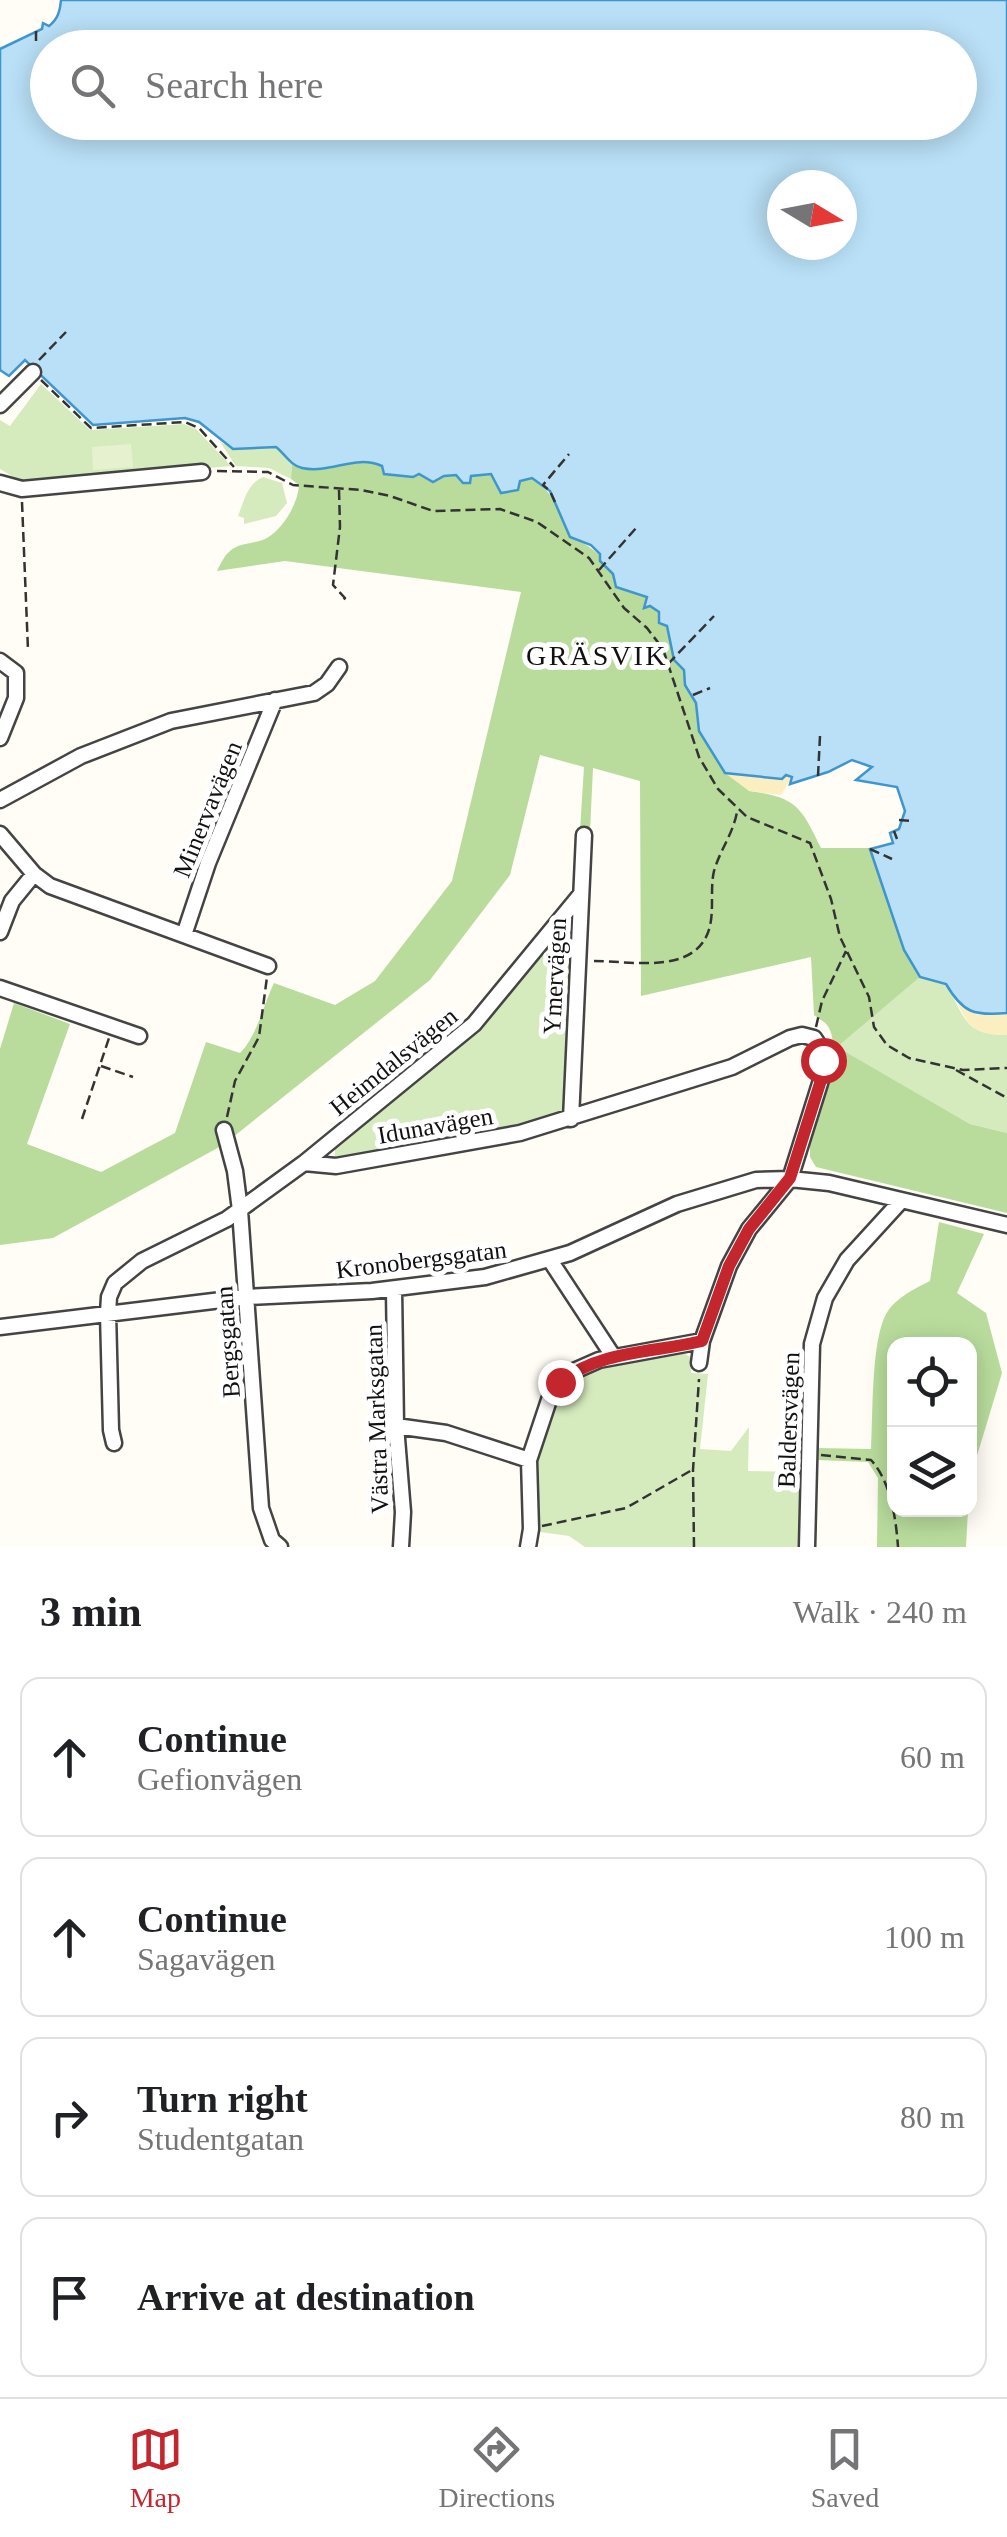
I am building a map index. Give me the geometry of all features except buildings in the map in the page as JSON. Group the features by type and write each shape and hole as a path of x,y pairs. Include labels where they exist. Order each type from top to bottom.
{"street":[{"path":"0,406 33,369"},
{"path":"0,482 22,488 202,472"},
{"path":"0,661 16,673 18,684 0,738"},
{"name":"Minervavägen","path":"0,800 81,756 170,721 314,693 327,684 339,667"},
{"name":"Minervavägen","path":"184,935 208,863 275,700"},
{"path":"0,834 34,874 50,886 268,966"},
{"name":"Ymervägen","path":"571,1119 584,836"},
{"path":"0,932 12,902 34,874"},
{"name":"Heimdalsvägen","path":"304,1163 474,1024 580,894"},
{"path":"0,988 139,1036"},
{"name":"Idunavägen","path":"304,1163 336,1166 520,1133 732,1066 790,1038 814,1038"},
{"path":"700,1363 702,1341 729,1266 749,1229 790,1178 822,1077 820,1047 814,1038"},
{"name":"Bergsgatan","path":"224,1130 240,1210 261,1508 272,1540 280,1547"},
{"path":"114,1443 108,1313 114,1283 142,1261 240,1210 304,1163"},
{"name":"Kronobergsgatan","path":"0,1327 246,1297 394,1288 485,1277 550,1260 677,1204 756,1180 790,1178 830,1183 1007,1225"},
{"name":"Baldersvägen","path":"806,1547 812,1344 825,1298 846,1260 900,1202"},
{"path":"550,1260 613,1356"},
{"name":"Västra Marksgatan","path":"394,1288 396,1426 404,1512 401,1547"},
{"path":"528,1547 528,1460 549,1400 560,1382 574,1371 613,1356 702,1341"},
{"path":"396,1426 446,1433 528,1460"}],"path":[{"path":"66,332 33,369 91,428 185,422 199,428 236,469"},
{"path":"555,502 542,485 570,454"},
{"path":"202,472 268,472 293,485 390,496 433,511 500,509 536,522 588,558 624,608 648,628 663,649 699,757 718,789 737,810 810,843 846,951 869,997 874,1027 887,1045 908,1058 963,1070 1007,1068"},
{"path":"22,488 28,650"},
{"path":"339,489 340,527 332,585 345,598 342,601"},
{"path":"598,571 638,526"},
{"path":"668,664 714,616"},
{"path":"693,695 710,688"},
{"path":"818,776 820,736"},
{"path":"578,960 668,962 692,955 704,942 710,925 714,871 734,830 737,810"},
{"path":"899,820 914,821"},
{"path":"894,831 897,838"},
{"path":"870,850 892,859"},
{"path":"814,1038 822,1001 846,951"},
{"path":"224,1130 235,1081 259,1036 268,966"},
{"path":"82,1119 113,1027"},
{"path":"100,1066 133,1077"},
{"path":"950,1067 1007,1098"},
{"path":"694,1547 693,1470 700,1363"},
{"path":"809,1454 871,1460 877,1466 896,1517 898,1547"},
{"path":"531,1528 626,1508 693,1470"}],"green space":[{"path":"41,384 90,430 184,424 196,429 231,466 25,484 0,469 0,420 10,426"},
{"path":"220,442 234,449 276,447 292,463 291,479 269,468 236,466"},
{"path":"131,444 133,467 93,470 92,447"},
{"path":"360,460 419,474 429,481 451,475 481,474 532,478 540,484 556,504 570,537 594,550 659,612 684,670 685,685 696,703 699,731 749,791 778,797 796,806 821,848 875,848 871,850 904,950 920,977 837,1047 970,1124 1007,1133 1007,1213 816,1167 810,1157 810,1144 828,1083 833,1049 827,1025 814,1015 811,957 641,996 640,781 593,768 590,831 580,831 584,767 540,755 510,875 430,980 223,1145 53,1238 0,1245 0,1049 14,1003 70,1024 27,1144 101,1172 175,1133 206,1042 240,1053 255,1029 274,983 335,1005 375,981 452,881 521,592 285,561 217,571 230,551 267,538 284,522 299,485 291,479 292,463 348,465"},
{"path":"263,477 282,483 287,503 276,516 244,524 244,518 238,516 244,499"},
{"path":"561,925 574,931 564,1109 559,1117 335,1158 335,1148 477,1031"},
{"path":"920,977 946,984 973,1027 1007,1035 1007,1133 970,1124 836,1047"},
{"path":"939,1222 984,1234 957,1293 986,1313 1002,1373 977,1456 977,1337 887,1337 887,1517 968,1517 966,1547 877,1547 878,1478 868,1462 818,1460 816,1448 871,1449 875,1360 881,1326 894,1303 930,1281"},
{"path":"682,1352 692,1358 691,1373 708,1374 700,1449 731,1451 749,1427 748,1471 800,1472 798,1547 585,1547 569,1536 540,1532 532,1465 556,1399 566,1386 582,1371"}],"sand":[{"path":"725,773 792,777 781,795 749,791"},
{"path":"958,1004 978,1015 1007,1013 1007,1035 976,1029"}],"water":[{"path":"61,0 1007,0 1007,1013 978,1013 964,1007 946,984 920,977 904,950 870,849 893,843 890,833 899,829 905,811 897,787 856,780 872,767 852,760 790,784 792,777 786,775 782,779 725,773 699,731 696,703 685,685 684,670 674,660 667,626 659,623 659,612 650,606 644,608 647,597 616,587 613,574 600,561 600,554 591,545 570,537 550,491 532,478 520,481 518,490 501,493 491,474 471,476 470,483 463,483 456,475 433,482 419,474 384,474 382,466 362,462 323,469 302,468 276,447 233,449 199,422 185,418 93,425 25,360 9,376 0,370 0,49 30,35 30,140 977,140 977,30 40,30 43,23 49,26 56,18"}],"district":[{"name":"GRÄSVIK","path":"597,655"}],"route":[{"path":"560,1382 599,1360 702,1341 729,1266 749,1229 790,1178 822,1077 823,1060"}]}
